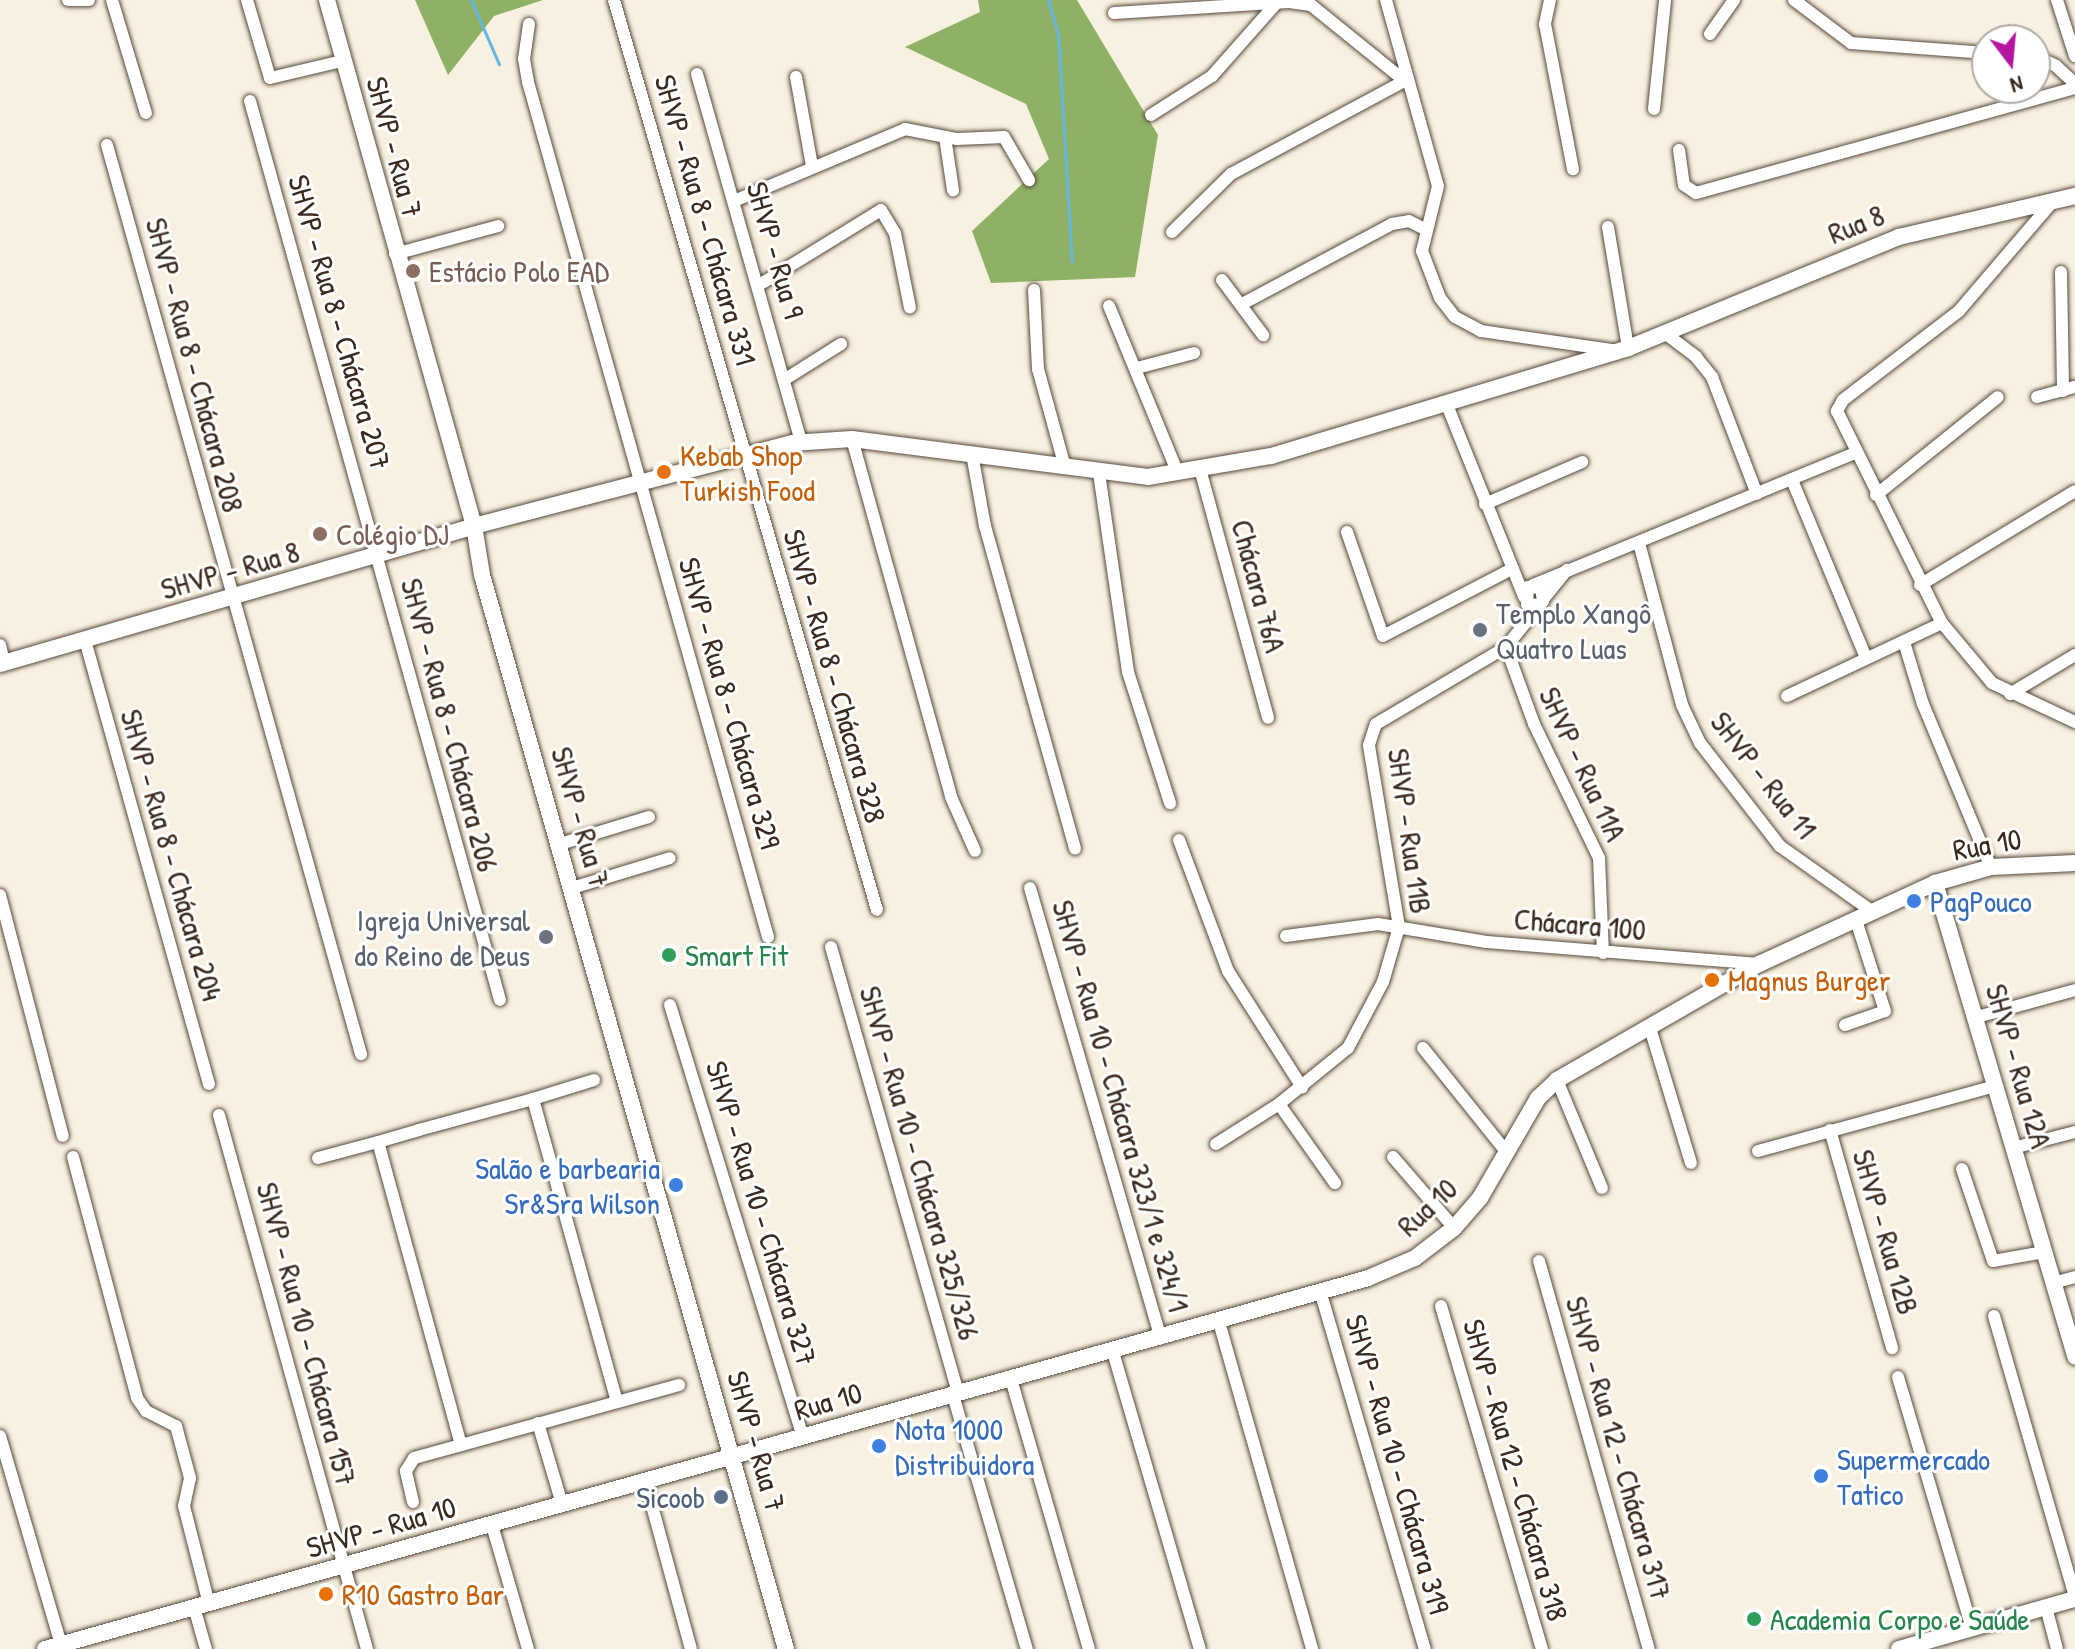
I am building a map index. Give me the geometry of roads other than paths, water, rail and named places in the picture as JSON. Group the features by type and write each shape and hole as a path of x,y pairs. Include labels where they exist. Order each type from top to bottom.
{"street":[{"path":"68,0 89,0"},
{"path":"112,0 146,113"},
{"path":"247,0 270,78 342,61"},
{"name":"SHVP - Rua 7","path":"327,0 395,254 474,526 482,575 786,1649"},
{"name":"SHVP - Rua 8 - Chácara 331","path":"614,0 743,456"},
{"path":"1386,0 1438,186 1422,251 1428,277 1469,328 1624,350 1608,227"},
{"path":"1550,0 1545,24 1573,169"},
{"path":"1654,109 1665,0"},
{"path":"1710,34 1734,0"},
{"path":"1794,0 1826,28 1861,45 1971,52"},
{"path":"2057,0 2075,56"},
{"path":"1114,13 1311,5 1407,80"},
{"path":"1151,115 1212,76 1274,6"},
{"name":"SHVP - Rua 8 - Chácara 329","path":"529,24 525,69 768,937"},
{"path":"1679,150 1684,185 1696,193 2075,86 2051,64"},
{"name":"SHVP - Rua 9","path":"697,74 787,378 801,442"},
{"path":"796,77 812,166"},
{"path":"1172,232 1231,174 1407,80"},
{"name":"SHVP - Rua 8 - Chácara 207","path":"250,101 377,557"},
{"path":"734,201 905,129 945,137 1006,138 1029,180"},
{"path":"945,137 953,190"},
{"name":"SHVP - Rua 8 - Chácara 208","path":"107,145 361,1054"},
{"name":"Rua 8","path":"1065,467 1099,473 1178,473 1271,456 1624,350 1899,237 2075,196"},
{"path":"2054,200 1959,311 1841,403 1838,416 1920,585 1942,623 1992,683 2075,722"},
{"path":"759,285 881,210 895,233 910,308"},
{"path":"1242,304 1392,224 1409,221 1425,229"},
{"path":"395,254 498,226"},
{"path":"2037,397 2069,389 2061,272"},
{"path":"1222,280 1263,335"},
{"path":"1034,290 1038,369 1065,467"},
{"path":"1109,306 1178,473"},
{"path":"1666,334 1696,357 1712,377 1757,494"},
{"path":"787,378 841,344"},
{"path":"1137,368 1194,353"},
{"path":"1876,495 1998,397"},
{"path":"1447,405 1511,574 1527,592 1542,601"},
{"path":"852,439 951,797 965,819 975,851"},
{"name":"SHVP - Rua 8","path":"2,664 377,557 474,526 801,442 852,439 1065,467"},
{"path":"1527,592 1567,570 1855,453"},
{"path":"972,454 985,526 1075,849"},
{"name":"SHVP - Rua 8 - Chácara 328","path":"743,456 877,910"},
{"path":"1485,504 1582,462"},
{"name":"Chácara 76A","path":"1200,469 1268,718"},
{"path":"1099,473 1128,672 1170,803"},
{"path":"1792,480 1866,658"},
{"path":"1920,585 2075,491"},
{"path":"1347,532 1379,631 1385,636 1511,574"},
{"name":"SHVP - Rua 11","path":"1639,543 1682,705 1700,743 1780,846 1873,912"},
{"name":"SHVP - Rua 8 - Chácara 206","path":"377,557 500,1000"},
{"name":"SHVP - Rua 11B","path":"1216,1144 1302,1087 1359,1033 1393,957 1399,927 1371,733 1389,714 1506,647 1567,570"},
{"path":"1527,592 1531,606 1542,601"},
{"path":"1523,623 1527,592"},
{"path":"1787,696 1942,623"},
{"name":"SHVP - Rua 8 - Chácara 204","path":"85,640 209,1084"},
{"path":"1904,642 1923,704 1991,867"},
{"path":"0,645 2,664"},
{"name":"SHVP - Rua 11A","path":"1506,647 1534,724 1599,858 1603,953"},
{"path":"2010,694 2075,655"},
{"path":"560,844 649,817"},
{"path":"1179,840 1228,971 1302,1087"},
{"path":"572,888 670,858"},
{"name":"Rua 10","path":"731,1458 1321,1294 1415,1258 1454,1228 1480,1198 1538,1098 1557,1080 1759,964 1935,883 1991,867 2075,863"},
{"name":"SHVP - Rua 12A","path":"1935,883 2075,1357"},
{"name":"SHVP - Rua 10 - Chácara 323/1 e 324/1","path":"1030,888 1161,1338"},
{"path":"0,895 63,1136"},
{"path":"1845,1025 1885,1011 1856,920"},
{"name":"Chácara 100","path":"1286,936 1354,925 1399,927 1603,953 1759,964"},
{"name":"SHVP - Rua 10 - Chácara 325/326","path":"831,947 1027,1649"},
{"path":"1977,1017 2075,990"},
{"name":"SHVP - Rua 10 - Chácara 327","path":"670,1005 803,1437"},
{"path":"1650,1028 1691,1163"},
{"path":"1423,1048 1507,1153"},
{"path":"318,1158 594,1080"},
{"path":"1557,1080 1602,1188"},
{"name":"SHVP - Rua 12B","path":"1758,1151 1995,1086"},
{"path":"533,1099 617,1401"},
{"path":"1279,1104 1335,1183"},
{"name":"SHVP - Rua 10 - Chácara 157","path":"219,1115 367,1649"},
{"name":"SHVP - Rua 12B","path":"1830,1130 1892,1348"},
{"path":"2013,1148 2075,1132"},
{"path":"378,1142 461,1445"},
{"path":"73,1157 137,1398 146,1411 176,1426 190,1478 184,1506 202,1606 206,1649"},
{"path":"1393,1157 1454,1228"},
{"path":"1962,1169 1989,1257 1998,1263 2044,1252"},
{"name":"SHVP - Rua 12 - Chácara 317","path":"1539,1261 1649,1649"},
{"path":"2053,1283 2075,1277"},
{"name":"SHVP - Rua 10 - Chácara 319","path":"1321,1294 1425,1649"},
{"name":"SHVP - Rua 12 - Chácara 318","path":"1441,1306 1542,1649"},
{"path":"1899,1649 2075,1598 1994,1316"},
{"path":"1219,1322 1312,1649"},
{"path":"1113,1352 1200,1649"},
{"path":"1898,1377 1972,1629"},
{"path":"1011,1379 1089,1649"},
{"path":"413,1502 408,1463 461,1445 679,1385"},
{"path":"538,1423 562,1504"},
{"path":"0,1436 50,1648"},
{"name":"SHVP - Rua 10","path":"50,1648 731,1458"},
{"path":"645,1480 691,1649"},
{"path":"492,1525 528,1649"},
{"path":"2046,1607 2057,1649"}],"waterway":[{"path":"471,0 499,64"},
{"path":"1048,0 1058,34 1072,262"}],"place":[{"name":"Estácio Polo EAD","path":"413,271"},
{"name":"Kebab Shop Turkish Food","path":"664,472"},
{"name":"Colégio DJ","path":"320,534"},
{"name":"Templo Xangô Quatro Luas","path":"1480,630"},
{"name":"PagPouco","path":"1914,901"},
{"name":"Igreja Universal do Reino de Deus","path":"546,937"},
{"name":"Smart Fit","path":"669,955"},
{"name":"Magnus Burger","path":"1712,980"},
{"name":"Salão e barbearia Sr&Sra Wilson","path":"676,1185"},
{"name":"Nota 1000 Distribuidora","path":"879,1446"},
{"name":"Supermercado Tatico","path":"1821,1476"},
{"name":"Sicoob","path":"721,1497"},
{"name":"R10 Gastro Bar","path":"326,1594"},
{"name":"Academia Corpo e Saúde","path":"1754,1619"}]}
